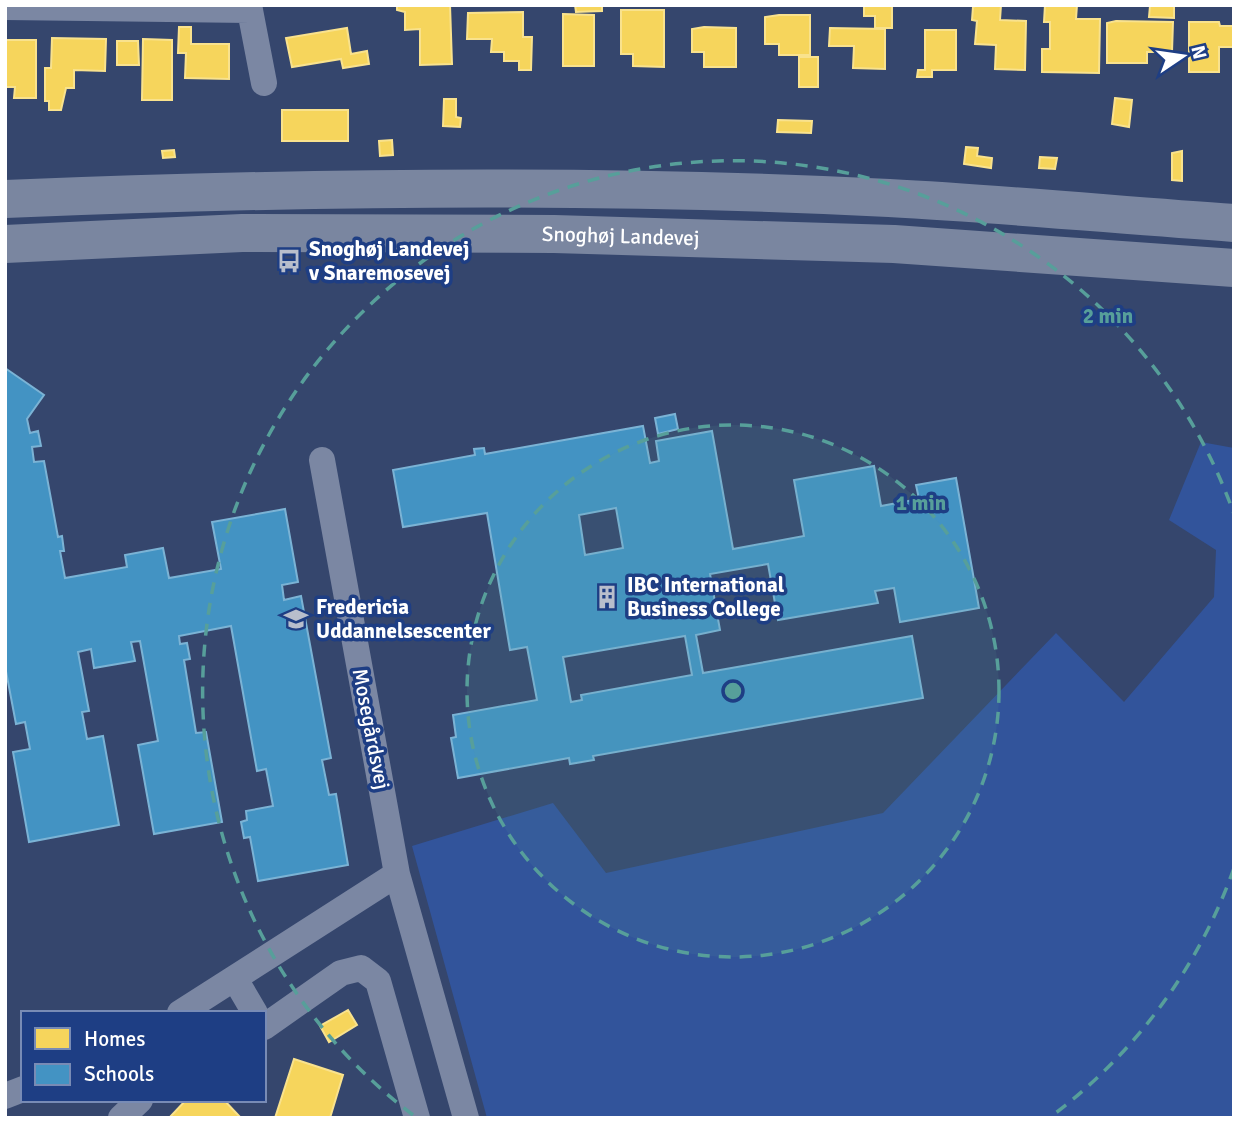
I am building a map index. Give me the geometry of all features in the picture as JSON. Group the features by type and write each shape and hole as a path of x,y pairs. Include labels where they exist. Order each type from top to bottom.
{"main road":[{"path":"5,219 206,210 271,188"},
{"path":"5,199 271,188 551,189 888,198 1234,223"},
{"name":"Snoghøj Landevej","path":"5,244 242,233 554,234 894,244 1234,268"}],"street":[{"path":"5,7 250,8 264,83"},
{"name":"Mosegårdsvej","path":"322,460 397,874 466,1118"},
{"path":"183,1011 397,874"},
{"path":"266,1026 341,973 361,968 378,981 416,1118"},
{"path":"235,979 254,1011"},
{"path":"121,1118 138,1102"}],"shaded area":[{"path":"1201,442 1234,448 1234,1118 487,1118 412,846 553,803 606,873 883,813 1056,633 1124,702 1214,597 1216,550 1169,520"}],"building: Homes":[{"path":"397,5 450,5 452,64 420,65 420,29 405,30 405,12 397,10"},
{"path":"575,5 602,5 602,11 576,12"},
{"path":"864,5 892,5 892,28 875,28 875,16 864,16"},
{"path":"1001,5 1000,20 1026,21 1025,70 995,69 996,45 975,44 977,21 972,20 973,7"},
{"path":"1045,5 1077,5 1076,19 1100,19 1099,73 1042,72 1042,49 1050,49 1050,22 1044,22"},
{"path":"1150,6 1174,6 1174,18 1149,17"},
{"path":"621,10 664,10 664,67 633,66 633,54 621,54"},
{"path":"523,12 523,37 532,37 531,70 519,70 519,61 504,61 504,52 491,52 492,39 467,39 468,13"},
{"path":"563,14 594,15 594,66 563,66"},
{"path":"810,15 810,55 779,55 779,44 765,44 765,17"},
{"path":"1173,22 1172,52 1147,52 1147,63 1107,63 1107,23"},
{"path":"1189,22 1219,22 1220,26 1234,26 1234,47 1219,47 1219,72 1189,72"},
{"path":"179,27 191,27 191,44 229,44 229,79 185,78 186,53 178,53"},
{"path":"347,28 351,54 367,51 369,64 343,68 341,59 292,67 286,38"},
{"path":"736,28 736,67 704,67 704,52 692,52 692,29"},
{"path":"830,28 885,29 885,69 853,68 854,46 829,46"},
{"path":"925,30 956,30 956,70 932,70 932,77 917,77 918,70 925,70"},
{"path":"52,38 106,39 105,71 74,70 74,88 66,88 61,110 49,110 49,101 45,101 45,68 51,68"},
{"path":"143,39 172,40 172,100 142,100"},
{"path":"5,40 36,40 36,98 14,98 15,87 5,87"},
{"path":"117,41 138,41 139,65 117,65"},
{"path":"799,57 818,57 818,87 799,87"},
{"path":"1115,98 1132,100 1129,127 1112,124"},
{"path":"444,99 456,99 456,117 461,118 460,127 443,126"},
{"path":"282,110 348,110 348,141 282,141"},
{"path":"778,120 812,121 811,133 777,132"},
{"path":"392,140 393,155 380,156 379,141"},
{"path":"966,147 978,148 977,156 992,158 991,168 964,164"},
{"path":"174,150 175,157 163,158 162,151"},
{"path":"1182,151 1182,181 1172,180 1172,153"},
{"path":"1040,157 1057,158 1055,169 1039,168"},
{"path":"348,1010 357,1025 329,1042 320,1026"},
{"path":"294,1059 343,1075 330,1118 275,1118"},
{"path":"184,1102 226,1102 241,1118 169,1118"}],"building: Schools":[{"path":"5,368 44,395 27,419 30,433 38,431 41,446 32,447 34,462 44,461 58,537 62,536 64,551 60,551 65,578 127,567 125,555 163,548 169,578 221,569 212,522 285,509 298,582 282,585 284,600 301,596 331,758 322,760 329,795 336,794 348,865 258,881 250,837 244,838 241,822 247,820 246,811 273,806 266,769 257,771 231,626 179,636 180,644 187,643 190,659 184,660 196,733 206,732 222,822 154,834 138,745 158,741 140,641 131,642 135,661 94,668 91,649 78,652 89,711 82,712 87,739 103,736 119,825 29,842 13,752 30,749 25,722 16,724 5,666"},
{"path":"675,414 678,429 658,434 655,418"},
{"name":"IBC International Business College","path":"643,426 650,463 659,461 656,441 712,431 733,549 804,536 794,480 874,466 881,506 919,499 916,485 956,478 979,608 900,622 894,588 875,591 878,603 778,620 768,564 710,574 720,630 696,635 703,673 912,636 923,698 593,756 594,760 570,764 569,758 458,778 451,738 456,737 453,715 537,700 527,647 510,650 487,513 403,527 393,470 475,455 474,449 484,448 485,454","holes":["616,508 623,548 585,555 579,515","685,636 692,675 581,695 582,700 571,702 563,657"]}],"place":[{"name":"Snoghøj Landevej v Snaremosevej","path":"289,261"},
{"name":"IBC International Business College","path":"607,597"},
{"name":"Fredericia Uddannelsescenter","path":"296,619"}]}
